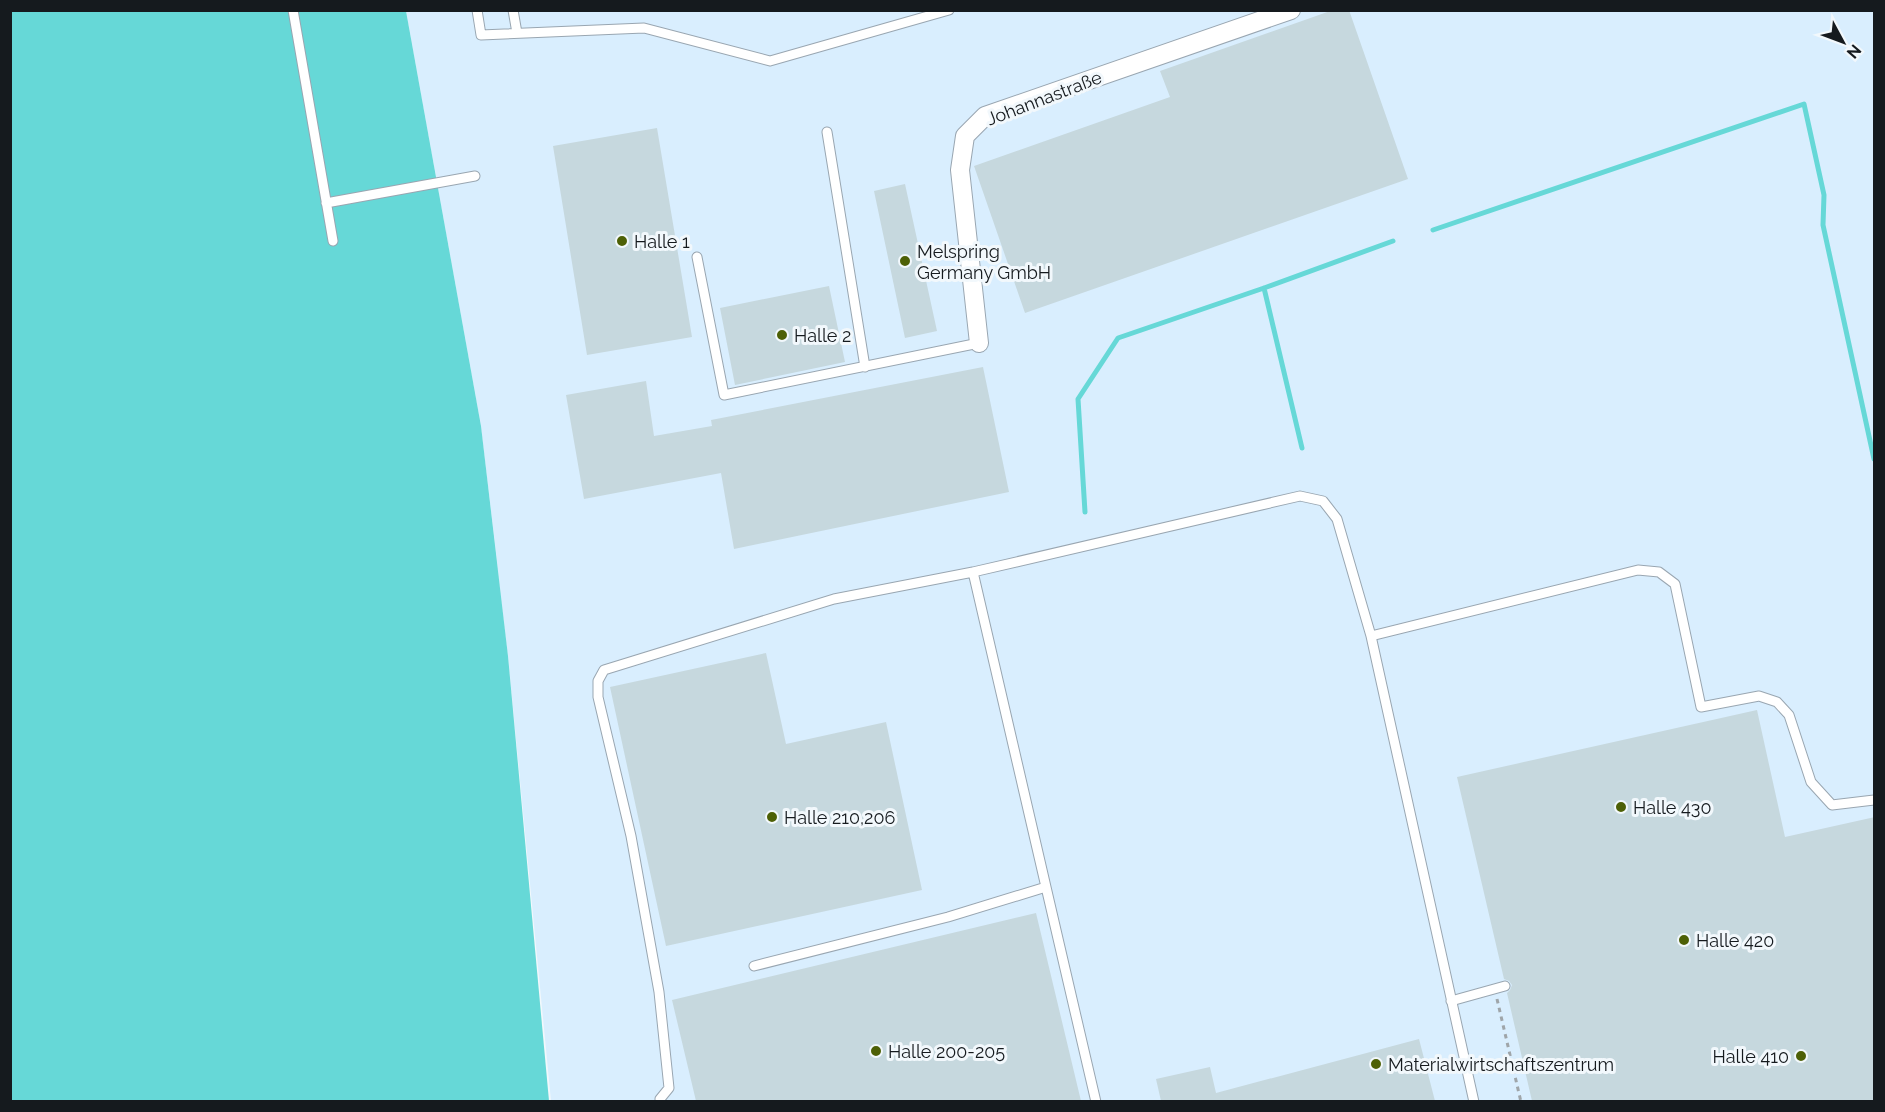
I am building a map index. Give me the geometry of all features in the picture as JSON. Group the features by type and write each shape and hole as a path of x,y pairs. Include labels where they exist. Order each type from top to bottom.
{"street":[{"name":"Johannastraße","path":"979,343 960,170 965,136 985,116 1291,10"}],"lane":[{"path":"293,10 333,241"},
{"path":"477,10 481,35 644,28 770,61 949,10"},
{"path":"513,10 517,33"},
{"path":"827,132 865,367"},
{"path":"326,203 475,176"},
{"path":"697,257 724,395 979,343"},
{"path":"661,1101 660,1099 669,1088 658,992 630,836 598,697 598,681 604,670 834,599 973,572 1300,496 1323,501 1337,519 1371,636 1474,1101"},
{"path":"1371,636 1638,570 1659,572 1675,584 1701,707 1759,696 1777,702 1790,715 1811,782 1832,805 1875,800"},
{"path":"973,572 1096,1101"},
{"path":"754,966 948,917 1046,887"},
{"path":"1451,1000 1505,986"}],"path":[{"path":"1494,989 1521,1101"}],"shaded area":[{"path":"406,11 1874,11 1874,1101 551,1101 508,656 481,426"}],"water":[{"path":"10,11 406,11 481,426 508,656 549,1101 11,1101"}],"building":[{"path":"1333,10 1349,10 1408,179 1025,313 974,166 1170,97 1160,71"},
{"name":"Halle 1","path":"657,128 692,337 587,355 553,146"},
{"name":"Melspring Germany GmbH","path":"905,184 937,331 905,338 874,191"},
{"name":"Halle 2","path":"829,286 845,362 735,385 720,308"},
{"path":"983,367 1009,492 734,549 721,473 584,499 566,395 646,381 654,436 712,426 711,420"},
{"name":"Halle 210,206","path":"766,653 786,744 886,722 922,890 666,946 610,687"},
{"path":"1757,710 1785,837 1875,817 1875,1101 1532,1101 1507,993 1512,985 1504,979 1457,777"},
{"name":"Halle 200-205","path":"1036,913 1081,1101 696,1101 672,1000"},
{"name":"Materialwirtschaftszentrum","path":"1419,1039 1435,1101 1161,1101 1156,1079 1210,1067 1216,1093"}],"waterway":[{"path":"1433,230 1804,104 1824,195 1823,225 1874,459"},
{"path":"1085,512 1078,399 1118,338 1393,241"},
{"path":"1264,288 1302,448"}],"place":[{"name":"Halle 1","path":"622,241"},
{"name":"Melspring Germany GmbH","path":"905,261"},
{"name":"Halle 2","path":"782,335"},
{"name":"Halle 430","path":"1621,807"},
{"name":"Halle 210,206","path":"772,817"},
{"name":"Halle 420","path":"1684,940"},
{"name":"Halle 200-205","path":"876,1051"},
{"name":"Halle 410","path":"1801,1056"},
{"name":"Materialwirtschaftszentrum","path":"1376,1064"}]}
